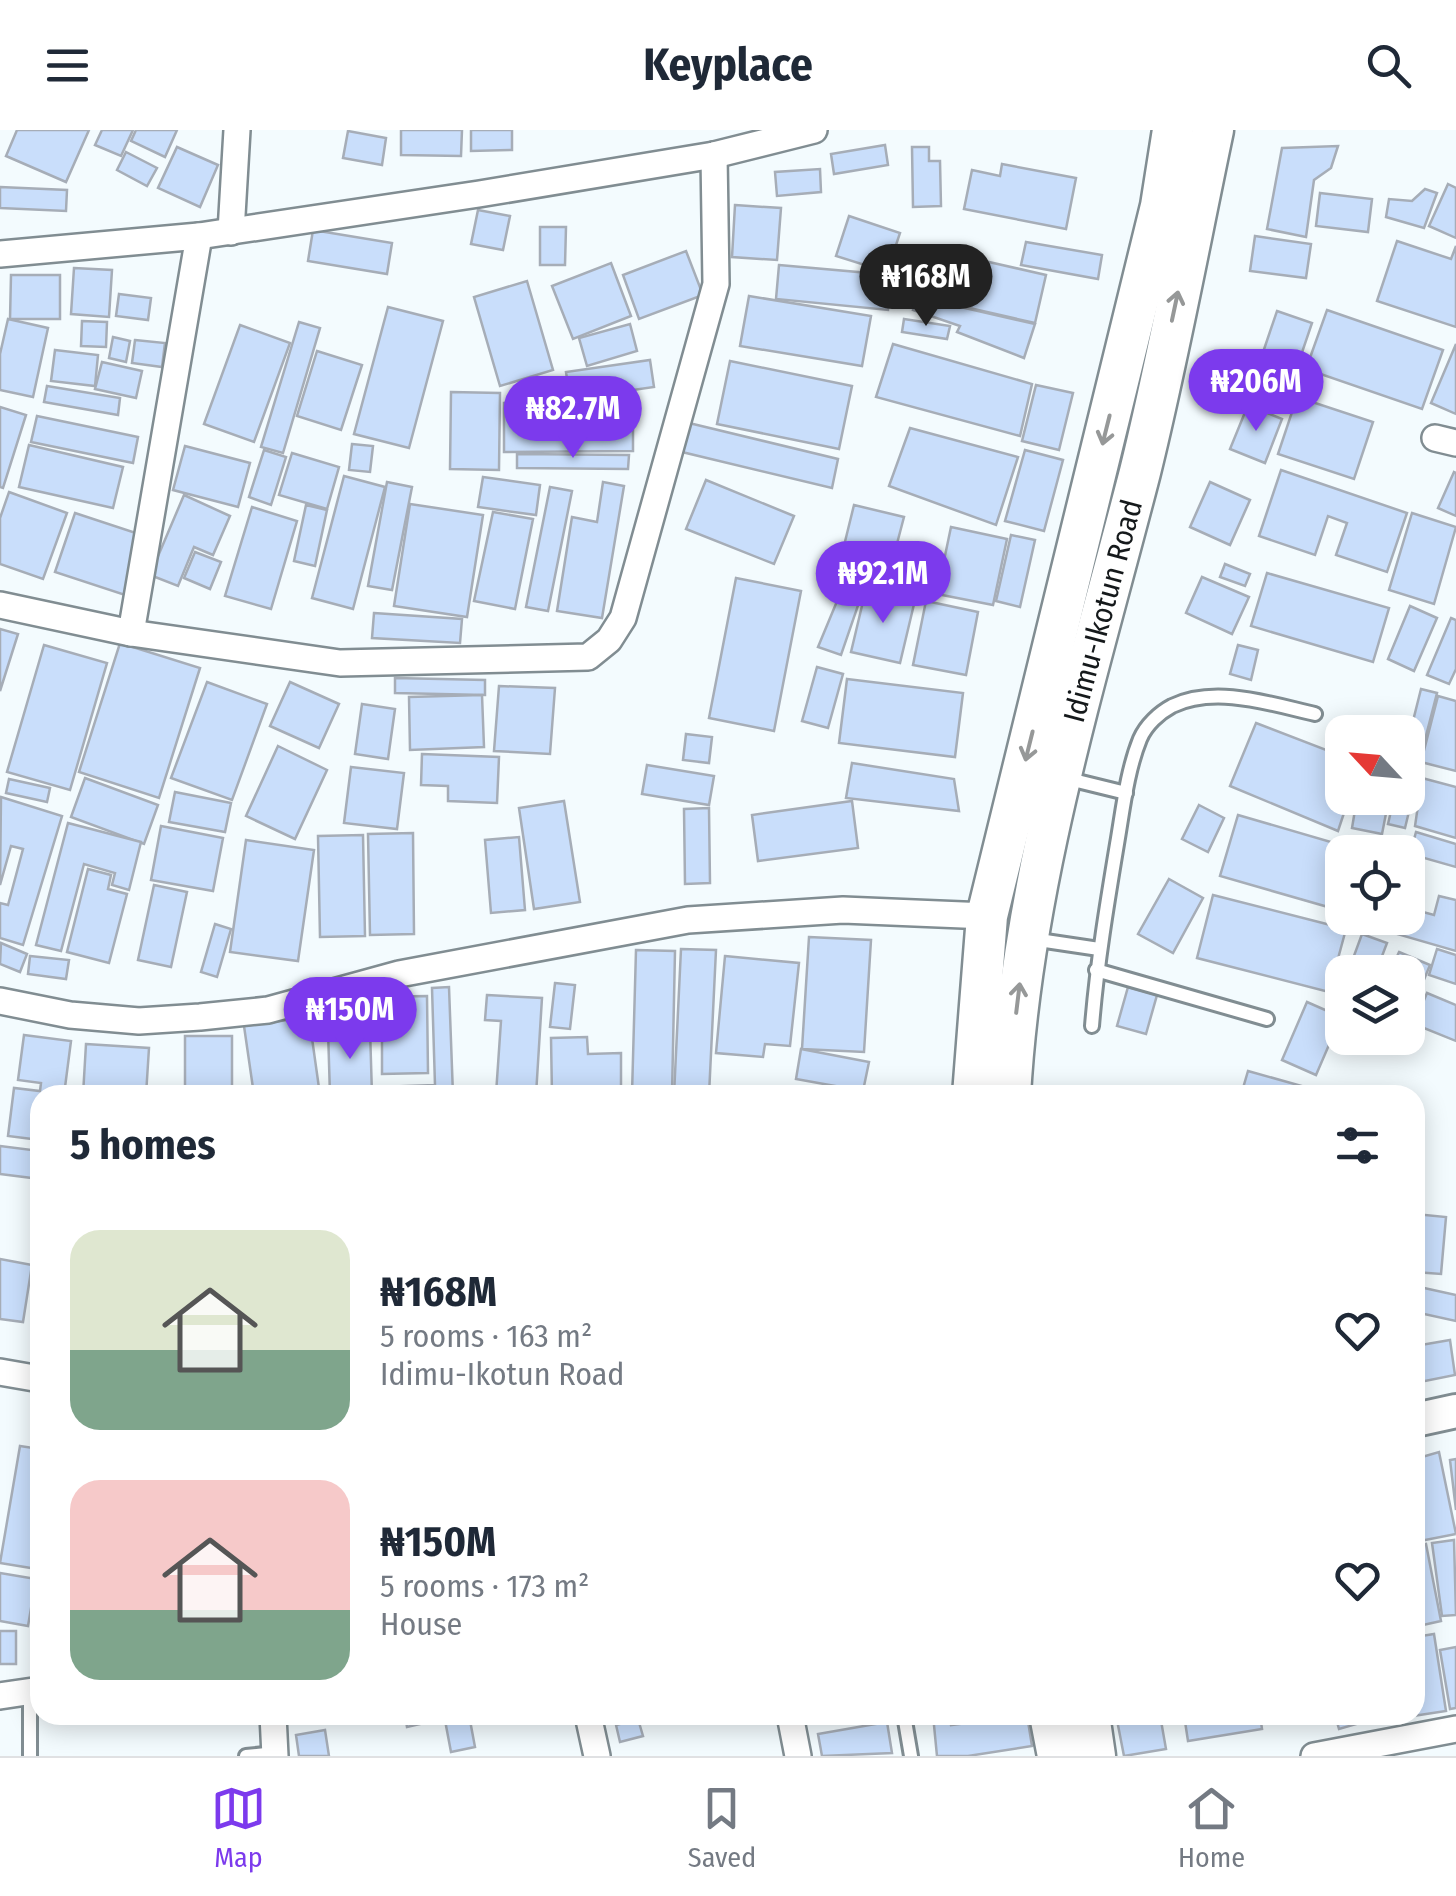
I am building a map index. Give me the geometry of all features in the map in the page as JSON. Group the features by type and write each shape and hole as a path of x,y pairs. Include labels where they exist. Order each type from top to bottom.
{"main road":[{"name":"Idimu-Ikotun Road","path":"974,1085 988,916 1161,206 1173,130"},
{"name":"Idimu-Ikotun Road","path":"1011,1085 1025,938 1060,777 1141,466 1213,130"},
{"path":"1052,1725 1058,1756"},
{"path":"1090,1725 1095,1756"}],"street":[{"path":"231,232 237,130"},
{"path":"0,254 231,232 714,155 814,130"},
{"path":"0,605 131,632 340,663 588,656 610,640 623,618 716,284 714,155"},
{"path":"131,632 200,236"},
{"path":"0,1001 70,1015 139,1021 200,1018 268,1010 399,974 688,920 842,910 988,916"},
{"path":"0,1372 30,1377"},
{"path":"1425,1418 1456,1412"},
{"path":"0,1696 30,1691"},
{"path":"274,1725 275,1754"},
{"path":"590,1725 597,1756"},
{"path":"792,1725 798,1756"},
{"path":"1314,1756 1456,1728"}],"lane":[{"path":"1092,1026 1096,970 1126,793 1140,738 1151,721 1170,707 1195,698 1261,701 1315,714"},
{"path":"1060,777 1126,793"},
{"path":"1025,938 1099,950"},
{"path":"1096,970 1267,1019"},
{"path":"30,1756 32,1725"},
{"path":"906,1725 911,1756"},
{"path":"246,1756 275,1754"}],"building":[{"path":"17,130 89,130 66,182 6,156"},
{"path":"102,130 133,130 121,156 95,145"},
{"path":"136,130 177,130 165,157 131,141"},
{"path":"401,130 462,130 461,156 401,155"},
{"path":"471,130 512,130 512,150 471,151"},
{"path":"348,131 386,138 382,165 343,158"},
{"path":"885,145 888,165 834,174 831,154"},
{"path":"1338,146 1331,168 1314,180 1306,237 1267,229 1282,148"},
{"path":"177,147 218,165 200,207 158,188"},
{"path":"912,147 929,147 929,161 940,161 941,206 913,207"},
{"path":"126,152 157,168 147,186 117,170"},
{"path":"1002,164 1076,178 1066,229 964,209 972,170 1000,176"},
{"path":"820,169 821,192 777,196 775,172"},
{"path":"1448,184 1456,188 1456,238 1429,226"},
{"path":"0,187 67,190 66,211 0,208"},
{"path":"1425,189 1437,193 1424,228 1386,217 1389,199 1412,201"},
{"path":"1320,193 1372,199 1368,232 1316,226"},
{"path":"735,205 781,208 777,260 732,257"},
{"path":"478,210 510,216 503,250 471,244"},
{"path":"849,216 900,233 887,272 836,256"},
{"path":"540,227 566,227 565,265 540,265"},
{"path":"313,230 392,243 387,274 308,261"},
{"path":"1255,236 1311,244 1306,278 1250,271"},
{"path":"1397,241 1451,259 1456,246 1456,327 1377,301"},
{"path":"1026,242 1102,255 1098,279 1021,265"},
{"path":"919,246 1046,275 1035,323 908,294"},
{"path":"686,251 703,295 639,319 623,275"},
{"path":"611,263 631,316 573,339 552,286"},
{"path":"779,265 891,275 888,310 776,299"},
{"path":"74,268 112,270 109,317 71,314"},
{"path":"11,275 60,275 60,319 10,319"},
{"path":"527,281 553,370 500,386 474,297"},
{"path":"119,294 151,298 148,320 116,316"},
{"path":"749,296 871,316 862,366 740,346"},
{"path":"917,297 1035,324 1024,358 957,332 960,326 913,310"},
{"path":"388,307 443,321 409,448 354,434"},
{"path":"1327,310 1443,350 1422,409 1306,369"},
{"path":"1277,311 1312,323 1292,382 1257,370"},
{"path":"8,319 48,328 33,397 0,390 0,354"},
{"path":"904,319 950,326 947,339 902,332"},
{"path":"82,321 107,322 106,347 81,346"},
{"path":"299,322 320,328 283,453 261,447"},
{"path":"630,324 637,351 587,366 579,338"},
{"path":"240,325 290,343 254,442 204,424"},
{"path":"113,337 130,341 126,362 109,358"},
{"path":"135,340 165,343 162,367 132,363"},
{"path":"893,344 1032,384 1020,436 876,397"},
{"path":"1456,344 1456,414 1431,403"},
{"path":"55,350 98,355 95,386 51,381"},
{"path":"317,351 362,365 341,430 297,416"},
{"path":"650,360 654,387 570,399 566,372"},
{"path":"730,361 852,386 839,449 717,424"},
{"path":"102,362 142,371 136,398 95,389"},
{"path":"1036,385 1073,393 1059,450 1022,441"},
{"path":"47,386 120,398 118,415 44,402"},
{"path":"451,392 500,393 499,470 450,469"},
{"path":"1297,397 1373,422 1354,479 1278,454"},
{"path":"633,402 633,451 504,452 504,403"},
{"path":"1248,405 1282,419 1265,463 1230,449"},
{"path":"0,407 26,415 3,488 0,487"},
{"path":"37,416 138,437 133,463 31,442"},
{"path":"689,423 838,459 832,488 682,452"},
{"path":"910,428 1018,457 996,525 889,486"},
{"path":"352,444 373,446 370,472 349,470"},
{"path":"29,445 123,467 113,508 19,487"},
{"path":"185,446 250,463 238,507 173,490"},
{"path":"264,450 286,457 271,505 249,497"},
{"path":"1025,450 1063,460 1044,531 1005,521"},
{"path":"292,453 339,467 327,509 279,495"},
{"path":"517,454 629,455 628,469 517,468"},
{"path":"1281,470 1407,513 1387,572 1336,555 1347,523 1328,516 1315,555 1259,536"},
{"path":"1456,473 1456,516 1438,508"},
{"path":"344,476 385,487 353,609 312,598"},
{"path":"483,477 540,485 536,515 478,507"},
{"path":"706,480 794,516 774,564 686,529"},
{"path":"387,482 412,487 392,590 368,586"},
{"path":"603,482 624,486 602,618 557,611 572,517 597,522"},
{"path":"1210,482 1250,500 1230,545 1190,527"},
{"path":"550,487 572,491 548,611 526,607"},
{"path":"9,492 67,513 43,579 0,564 0,518"},
{"path":"184,495 230,516 213,555 194,547 178,586 150,575"},
{"path":"410,504 483,515 467,617 394,606"},
{"path":"306,505 327,510 315,566 294,561"},
{"path":"854,505 904,517 889,574 840,562"},
{"path":"252,507 297,521 271,609 225,596"},
{"path":"493,512 533,519 515,609 474,601"},
{"path":"75,513 145,536 125,595 55,572"},
{"path":"1412,513 1456,527 1434,604 1389,590"},
{"path":"951,527 1007,539 993,605 937,594"},
{"path":"1011,535 1035,540 1020,607 996,601"},
{"path":"195,552 221,562 210,589 184,578"},
{"path":"1225,564 1250,574 1245,586 1220,577"},
{"path":"1267,573 1389,608 1373,662 1251,626"},
{"path":"1202,577 1249,597 1232,634 1186,613"},
{"path":"736,578 801,591 774,731 709,718"},
{"path":"845,582 863,591 841,655 818,647"},
{"path":"866,589 915,600 900,663 851,652"},
{"path":"926,601 978,612 966,675 913,665"},
{"path":"1410,606 1437,618 1414,671 1388,659"},
{"path":"374,613 462,619 460,643 372,638"},
{"path":"1451,618 1456,620 1456,669 1449,684 1427,675"},
{"path":"0,629 18,634 0,691"},
{"path":"120,643 200,668 159,798 79,772"},
{"path":"44,645 107,663 70,790 7,772"},
{"path":"1238,645 1258,650 1251,680 1230,674"},
{"path":"817,667 843,674 828,728 802,721"},
{"path":"395,678 485,680 485,695 395,693"},
{"path":"847,679 963,693 955,757 839,743"},
{"path":"207,682 267,704 232,800 171,778"},
{"path":"290,682 339,704 319,748 270,726"},
{"path":"499,686 555,688 550,754 494,751"},
{"path":"1421,689 1437,693 1425,740 1425,715 1414,715"},
{"path":"482,695 484,747 410,750 409,697"},
{"path":"1438,696 1456,701 1456,771 1425,763 1425,746"},
{"path":"362,704 395,709 388,759 355,754"},
{"path":"1256,723 1325,749 1325,815 1343,815 1338,831 1230,786"},
{"path":"686,734 712,737 709,763 683,760"},
{"path":"278,746 327,770 295,839 246,816"},
{"path":"422,754 499,757 497,803 448,801 448,786 421,785"},
{"path":"852,763 954,779 959,811 846,798"},
{"path":"647,765 714,776 709,805 642,794"},
{"path":"351,767 404,773 397,829 344,823"},
{"path":"85,778 158,805 144,844 71,817"},
{"path":"9,779 50,788 47,802 6,793"},
{"path":"1425,779 1456,787 1456,838 1415,826 1417,815 1425,815"},
{"path":"175,792 231,803 225,832 169,822"},
{"path":"1,797 62,816 23,945 0,938 0,903 8,905 23,849 11,846 0,885"},
{"path":"564,801 580,902 534,909 519,808"},
{"path":"852,801 858,848 758,861 752,815"},
{"path":"1199,805 1224,818 1208,852 1182,839"},
{"path":"709,808 710,883 685,884 684,809"},
{"path":"1238,815 1325,840 1325,906 1220,876"},
{"path":"1354,815 1386,815 1382,834 1352,828"},
{"path":"1390,815 1408,815 1405,828 1388,824"},
{"path":"68,823 141,842 129,890 112,885 115,873 84,864 61,951 36,945"},
{"path":"161,826 223,838 213,891 151,880"},
{"path":"1416,832 1456,844 1456,867 1425,858 1425,835 1415,835"},
{"path":"413,833 414,934 370,935 368,834"},
{"path":"363,835 365,936 320,937 318,836"},
{"path":"519,837 525,910 491,913 485,840"},
{"path":"246,840 314,850 298,961 230,952"},
{"path":"88,869 111,875 108,889 127,894 109,963 67,952"},
{"path":"1169,879 1203,898 1173,953 1138,934"},
{"path":"154,885 187,892 171,967 138,960"},
{"path":"1213,895 1325,924 1325,935 1344,935 1339,955 1325,955 1325,991 1197,958"},
{"path":"1439,896 1456,900 1456,951 1400,935 1425,935 1425,913 1434,915"},
{"path":"215,924 231,929 217,977 201,972"},
{"path":"1362,935 1387,943 1382,955 1354,955"},
{"path":"809,937 871,940 864,1052 802,1049"},
{"path":"1,943 27,954 20,972 0,964"},
{"path":"681,949 716,950 709,1085 674,1085"},
{"path":"1437,949 1456,955 1456,984 1429,975"},
{"path":"636,950 675,951 672,1085 632,1085"},
{"path":"30,956 69,960 66,979 28,974"},
{"path":"725,956 799,963 790,1046 765,1044 763,1057 716,1053"},
{"path":"555,983 575,985 570,1029 550,1027"},
{"path":"449,987 453,1085 435,1085 432,988"},
{"path":"1128,987 1157,995 1146,1034 1117,1026"},
{"path":"1427,993 1456,1005 1456,1041 1425,1028"},
{"path":"487,995 542,998 537,1085 497,1085 501,1021 485,1020"},
{"path":"427,996 428,1073 382,1074 382,1024 370,1024 370,997"},
{"path":"1307,1002 1325,1010 1325,1054 1316,1075 1282,1060"},
{"path":"309,1017 319,1085 253,1085 244,1026"},
{"path":"370,1029 372,1085 330,1085 328,1030"},
{"path":"24,1035 71,1041 65,1085 18,1080"},
{"path":"185,1036 232,1036 232,1085 185,1085"},
{"path":"587,1037 588,1054 621,1053 621,1085 552,1085 551,1038"},
{"path":"86,1044 149,1048 147,1085 84,1085"},
{"path":"801,1049 869,1062 864,1085 830,1085 796,1079"},
{"path":"1248,1071 1298,1085 1244,1085"},
{"path":"14,1088 30,1090 30,1139 8,1136"},
{"path":"0,1146 30,1150 30,1178 0,1174"},
{"path":"1425,1215 1446,1217 1441,1274 1425,1273"},
{"path":"0,1259 30,1265 23,1322 0,1319"},
{"path":"1425,1288 1456,1295 1456,1321 1425,1314"},
{"path":"1450,1340 1455,1375 1425,1381 1425,1344"},
{"path":"20,1446 30,1448 30,1568 0,1563"},
{"path":"1439,1452 1456,1534 1425,1540 1425,1456"},
{"path":"1456,1459 1456,1510 1450,1460"},
{"path":"1454,1540 1456,1615 1442,1616 1432,1543"},
{"path":"1425,1544 1441,1621 1425,1625"},
{"path":"0,1573 30,1578 28,1626 0,1621"},
{"path":"0,1631 16,1631 16,1664 0,1664"},
{"path":"1434,1634 1446,1711 1425,1714 1425,1635"},
{"path":"1456,1647 1456,1708 1450,1709 1440,1650"},
{"path":"446,1725 471,1725 475,1747 451,1752"},
{"path":"616,1725 640,1725 643,1736 620,1742"},
{"path":"887,1725 892,1753 822,1756 818,1734"},
{"path":"934,1725 1029,1725 1032,1746 968,1756 937,1756"},
{"path":"1118,1725 1162,1725 1166,1749 1124,1756"},
{"path":"1186,1725 1261,1725 1262,1729 1188,1741"},
{"path":"325,1730 329,1756 299,1756 296,1735"}]}
